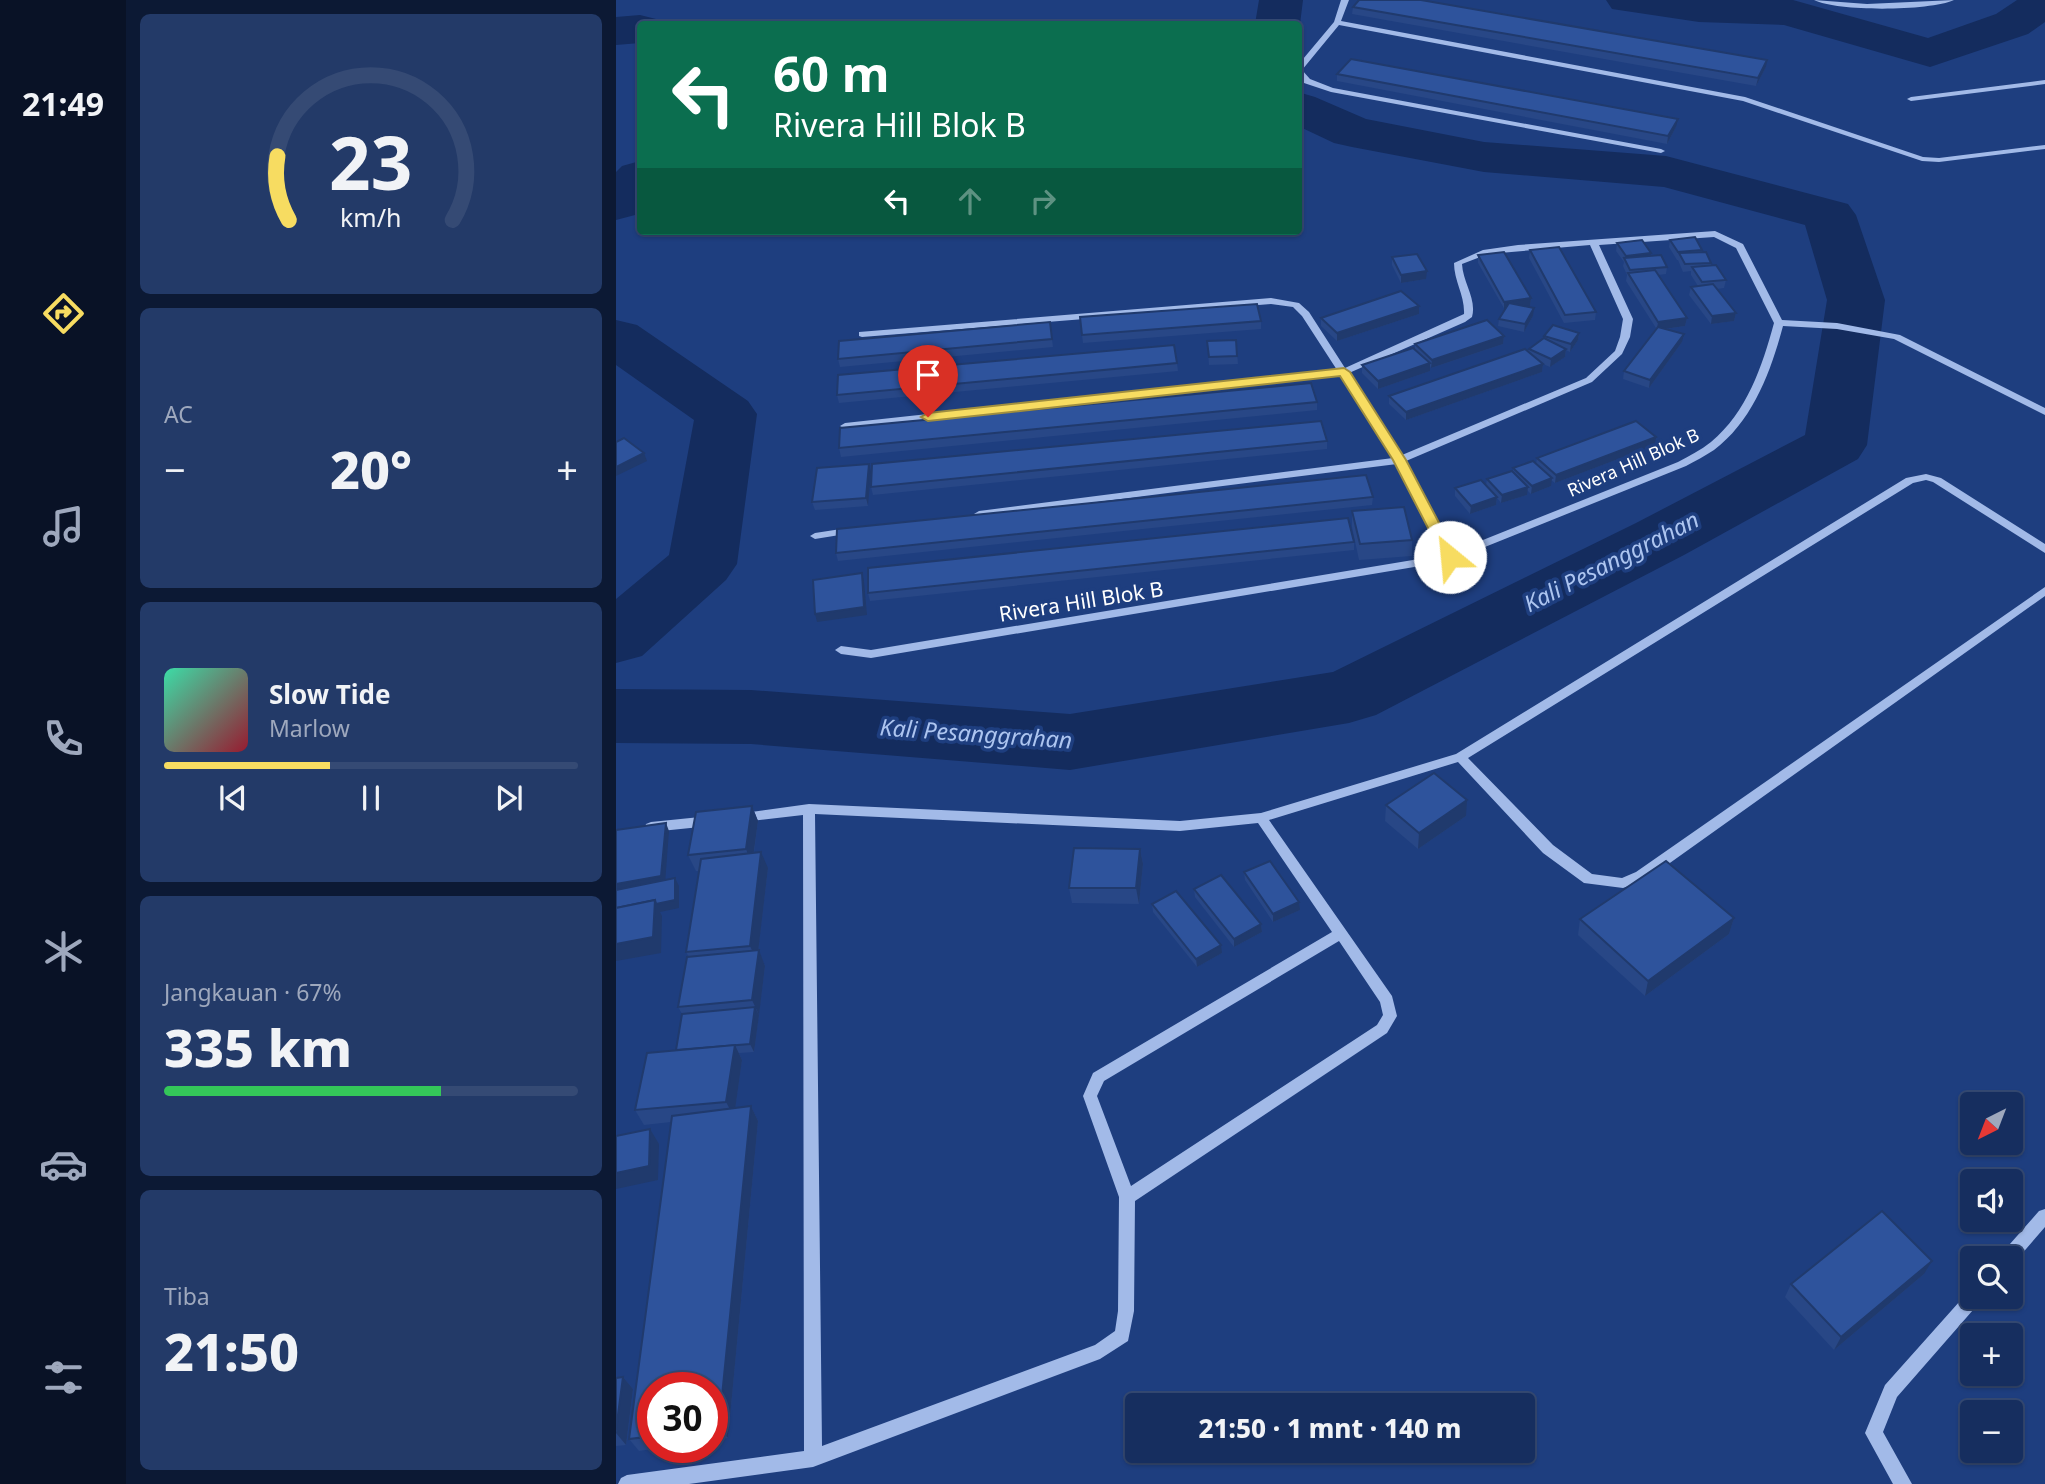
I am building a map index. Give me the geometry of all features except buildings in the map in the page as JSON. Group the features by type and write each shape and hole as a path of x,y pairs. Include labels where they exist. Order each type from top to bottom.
{"street":[{"path":"1302,65 1337,22 1345,0"},
{"path":"1818,0 1866,8 1907,7 1950,0"},
{"path":"1337,22 1745,99 1922,159 1938,160 2045,147"},
{"path":"1302,75 1307,81 1331,90 1661,151"},
{"path":"1911,99 2045,82"},
{"path":"845,426 1344,372 1469,315 1470,308 1459,284 1457,272 1458,263 1470,257 1518,248 1698,234 1715,234 1740,246 1779,323 1837,326 1897,337 2045,412"},
{"path":"964,516 1399,460 1589,380 1619,352 1628,319 1594,244"},
{"path":"862,334 1271,301 1296,305 1306,314 1399,460 1450,557"},
{"name":"Rivera Hill Blok B","path":"841,650 871,654 1450,557 1682,464 1714,445 1731,428 1752,397 1772,351 1779,323"},
{"path":"644,828 809,809 1180,826 1261,818 1460,757 1910,480 1926,477 1937,480 2045,550"},
{"path":"814,536 869,528"},
{"path":"1460,757 1548,849 1589,879 1623,883 1641,876 2045,591"},
{"path":"809,809 813,1458"},
{"path":"1126,1197 1382,1029 1390,1016 1387,1000 1261,818"},
{"path":"627,1484 813,1458 1100,1351 1122,1335 1126,1311 1126,1197 1090,1096 1098,1077 1340,933"},
{"path":"2019,1246 2045,1216"},
{"path":"1903,1484 1874,1433 1891,1391 1963,1309"}],"waterway":[{"name":"Kali Pesanggrahan","path":"1278,21 1281,0"},
{"name":"Kali Pesanggrahan","path":"1628,0 1699,9 1787,12 1930,53 2012,24 2045,1"},
{"name":"Kali Pesanggrahan","path":"616,31 637,29"},
{"name":"Kali Pesanggrahan","path":"616,716 751,717 1070,742 1349,696 1660,539 1835,445 1856,300 1829,215 1666,172 1484,157 1352,132 1302,109"},
{"name":"Kali Pesanggrahan","path":"616,204 637,180"},
{"name":"Kali Pesanggrahan","path":"616,338 726,414 702,564 616,638"}],"route":[{"path":"928,417 1344,372 1399,460 1450,557"}]}
